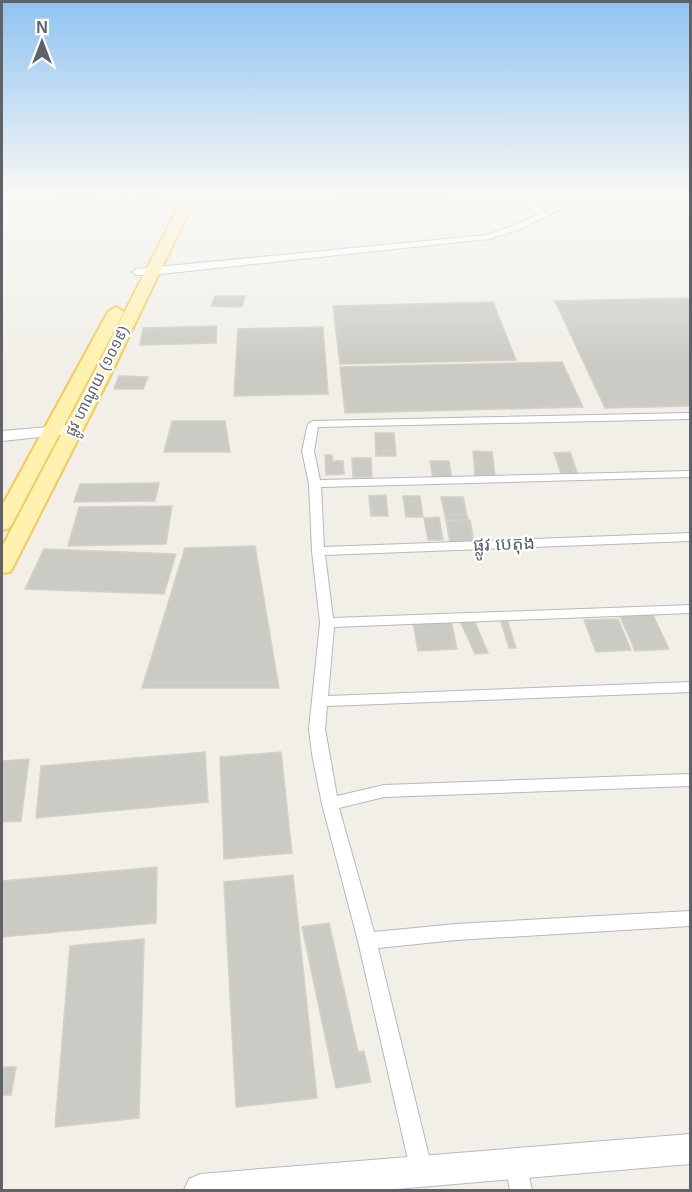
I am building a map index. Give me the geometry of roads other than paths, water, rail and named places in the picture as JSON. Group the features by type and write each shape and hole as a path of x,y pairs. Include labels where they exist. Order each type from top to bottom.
{"main road":[{"name":"ផ្លូវ ហាណូយ (១០១៩)","path":"2,524 149,250"},
{"name":"ផ្លូវ ហាណូយ (១០១៩)","path":"2,567 153,272 161,250"},
{"path":"2,436 72,430"},
{"path":"200,1191 422,1173 518,1177 690,1149"}],"street":[{"path":"136,272 367,250"},
{"path":"422,1173 367,940 330,804 317,729 327,623 318,551 315,484 308,451 314,424 690,416"},
{"path":"315,484 690,474"},
{"name":"ផ្លូវ បេតុង","path":"318,551 690,537"},
{"path":"327,623 690,609"},
{"path":"320,701 690,687"},
{"path":"330,804 384,791 690,780"},
{"path":"367,940 456,932 690,918"}]}
